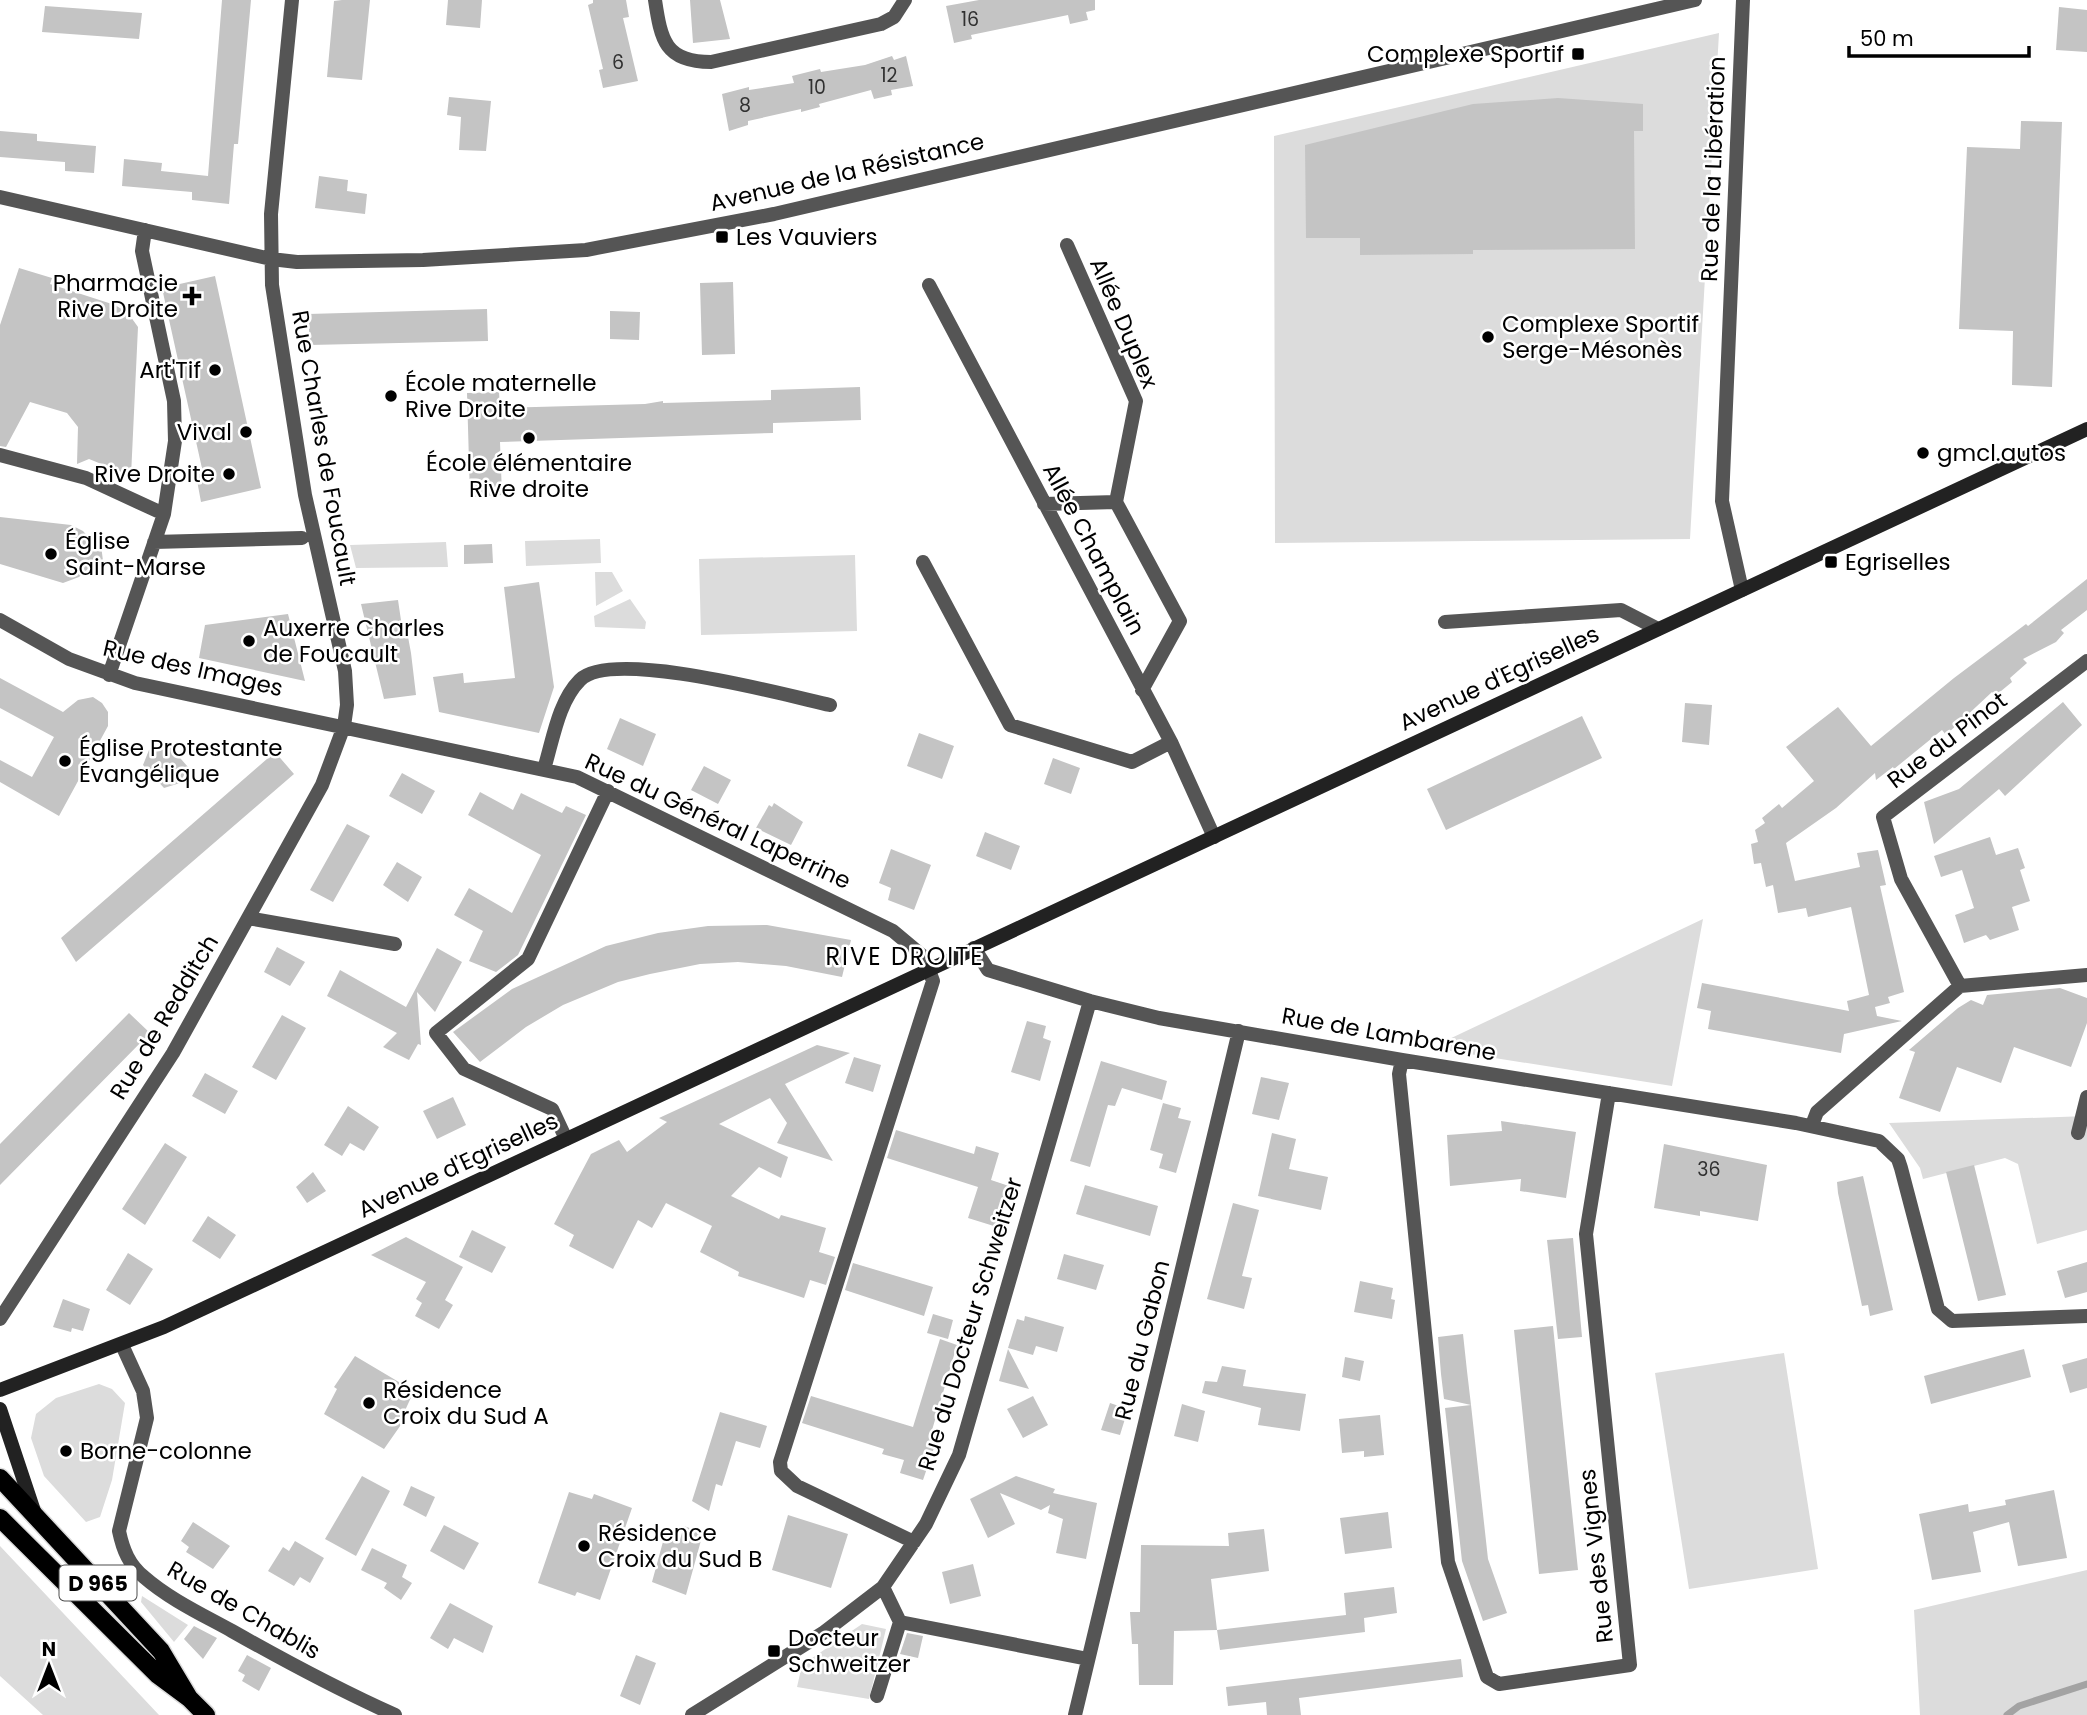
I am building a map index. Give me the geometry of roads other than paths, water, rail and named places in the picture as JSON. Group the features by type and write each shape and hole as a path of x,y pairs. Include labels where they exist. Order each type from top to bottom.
{"main road":[{"name":"D 965","path":"0,1478 161,1651 190,1698"},
{"name":"D 965","path":"0,1518 158,1675 190,1698 206,1715"}],"street":[{"name":"Rue Charles de Foucault","path":"292,0 271,214 271,259 292,427 345,671 347,705 344,726"},
{"path":"655,0 660,33 670,50 690,62 711,62 881,24 894,17 905,0"},
{"name":"Avenue de la Résistance","path":"0,197 271,259 311,262 586,250 774,214 1695,0"},
{"name":"Rue de la Libération","path":"1742,590 1721,500 1743,0"},
{"path":"109,675 163,514 176,421 142,251 145,230"},
{"name":"Allée Duplex","path":"1067,245 1136,401 1116,502"},
{"name":"Allée Champlain","path":"929,285 1171,743 1214,837"},
{"name":"Avenue d'Egriselles","path":"0,1390 122,1345 2087,429"},
{"path":"0,455 86,478 163,514"},
{"path":"1044,504 1116,502 1180,621 1142,690"},
{"path":"154,542 303,538"},
{"path":"923,562 1010,725 1132,762 1171,743"},
{"path":"1445,622 1621,610 1658,629"},
{"name":"Rue des Images","path":"0,620 69,659 109,675 344,726"},
{"name":"Rue du Pinot","path":"1960,986 1901,879 1883,817 2087,661"},
{"path":"544,769 569,693 582,678 604,671 684,673 830,705"},
{"name":"Rue du Général Laperrine","path":"344,726 577,777 893,931 924,957 930,969"},
{"name":"Rue de Redditch","path":"0,1319 173,1054 322,785 344,726"},
{"path":"566,1139 552,1109 464,1069 436,1033 528,959 608,791"},
{"path":"248,918 395,944"},
{"name":"Rue de Lambarene","path":"974,948 988,970 1090,1001 1159,1018 1402,1060 1812,1125 1879,1141 1898,1159 1938,1309 1952,1321 2087,1315"},
{"path":"914,1542 797,1486 781,1471 780,1462 933,981 930,969"},
{"path":"1812,1125 1817,1112 1960,986 2087,975"},
{"name":"Rue du Docteur Schweitzer","path":"692,1715 823,1633 883,1587 926,1524 959,1455 1090,1001"},
{"name":"Rue du Gabon","path":"1074,1715 1239,1031"},
{"name":"Rue des Vignes","path":"1402,1060 1401,1088 1448,1562 1487,1677 1499,1684 1630,1665 1586,1234 1609,1093"},
{"path":"2078,1133 2087,1097"},
{"name":"Rue de Chablis","path":"122,1345 143,1391 147,1418 119,1531 123,1550 132,1565 145,1578 202,1615 331,1686 395,1715"},
{"path":"0,1409 36,1515"},
{"path":"877,1696 900,1622 883,1587"},
{"path":"900,1622 1088,1659"}],"waterway":[{"path":"2007,1715 2019,1706 2087,1684"}],"place":[{"name":"Complexe Sportif","path":"1578,54"},
{"name":"Les Vauviers","path":"722,237"},
{"name":"Pharmacie Rive Droite","path":"192,296"},
{"name":"Complexe Sportif Serge-Mésonès","path":"1488,337"},
{"name":"Art'Tif","path":"215,370"},
{"name":"École maternelle Rive Droite","path":"391,396"},
{"name":"Vival","path":"246,432"},
{"name":"École élémentaire Rive droite","path":"529,438"},
{"name":"gmcl.autos","path":"1923,453"},
{"name":"Rive Droite","path":"229,474"},
{"name":"Église Saint-Marse","path":"51,554"},
{"name":"Egriselles","path":"1831,562"},
{"name":"Auxerre Charles de Foucault","path":"249,641"},
{"name":"Église Protestante Évangélique","path":"65,761"},
{"name":"Résidence Croix du Sud A","path":"369,1403"},
{"name":"Borne-colonne","path":"66,1451"},
{"name":"Résidence Croix du Sud B","path":"584,1546"},
{"name":"Docteur Schweitzer","path":"774,1651"}],"district":[{"name":"RIVE DROITE","path":"905,956"}]}
